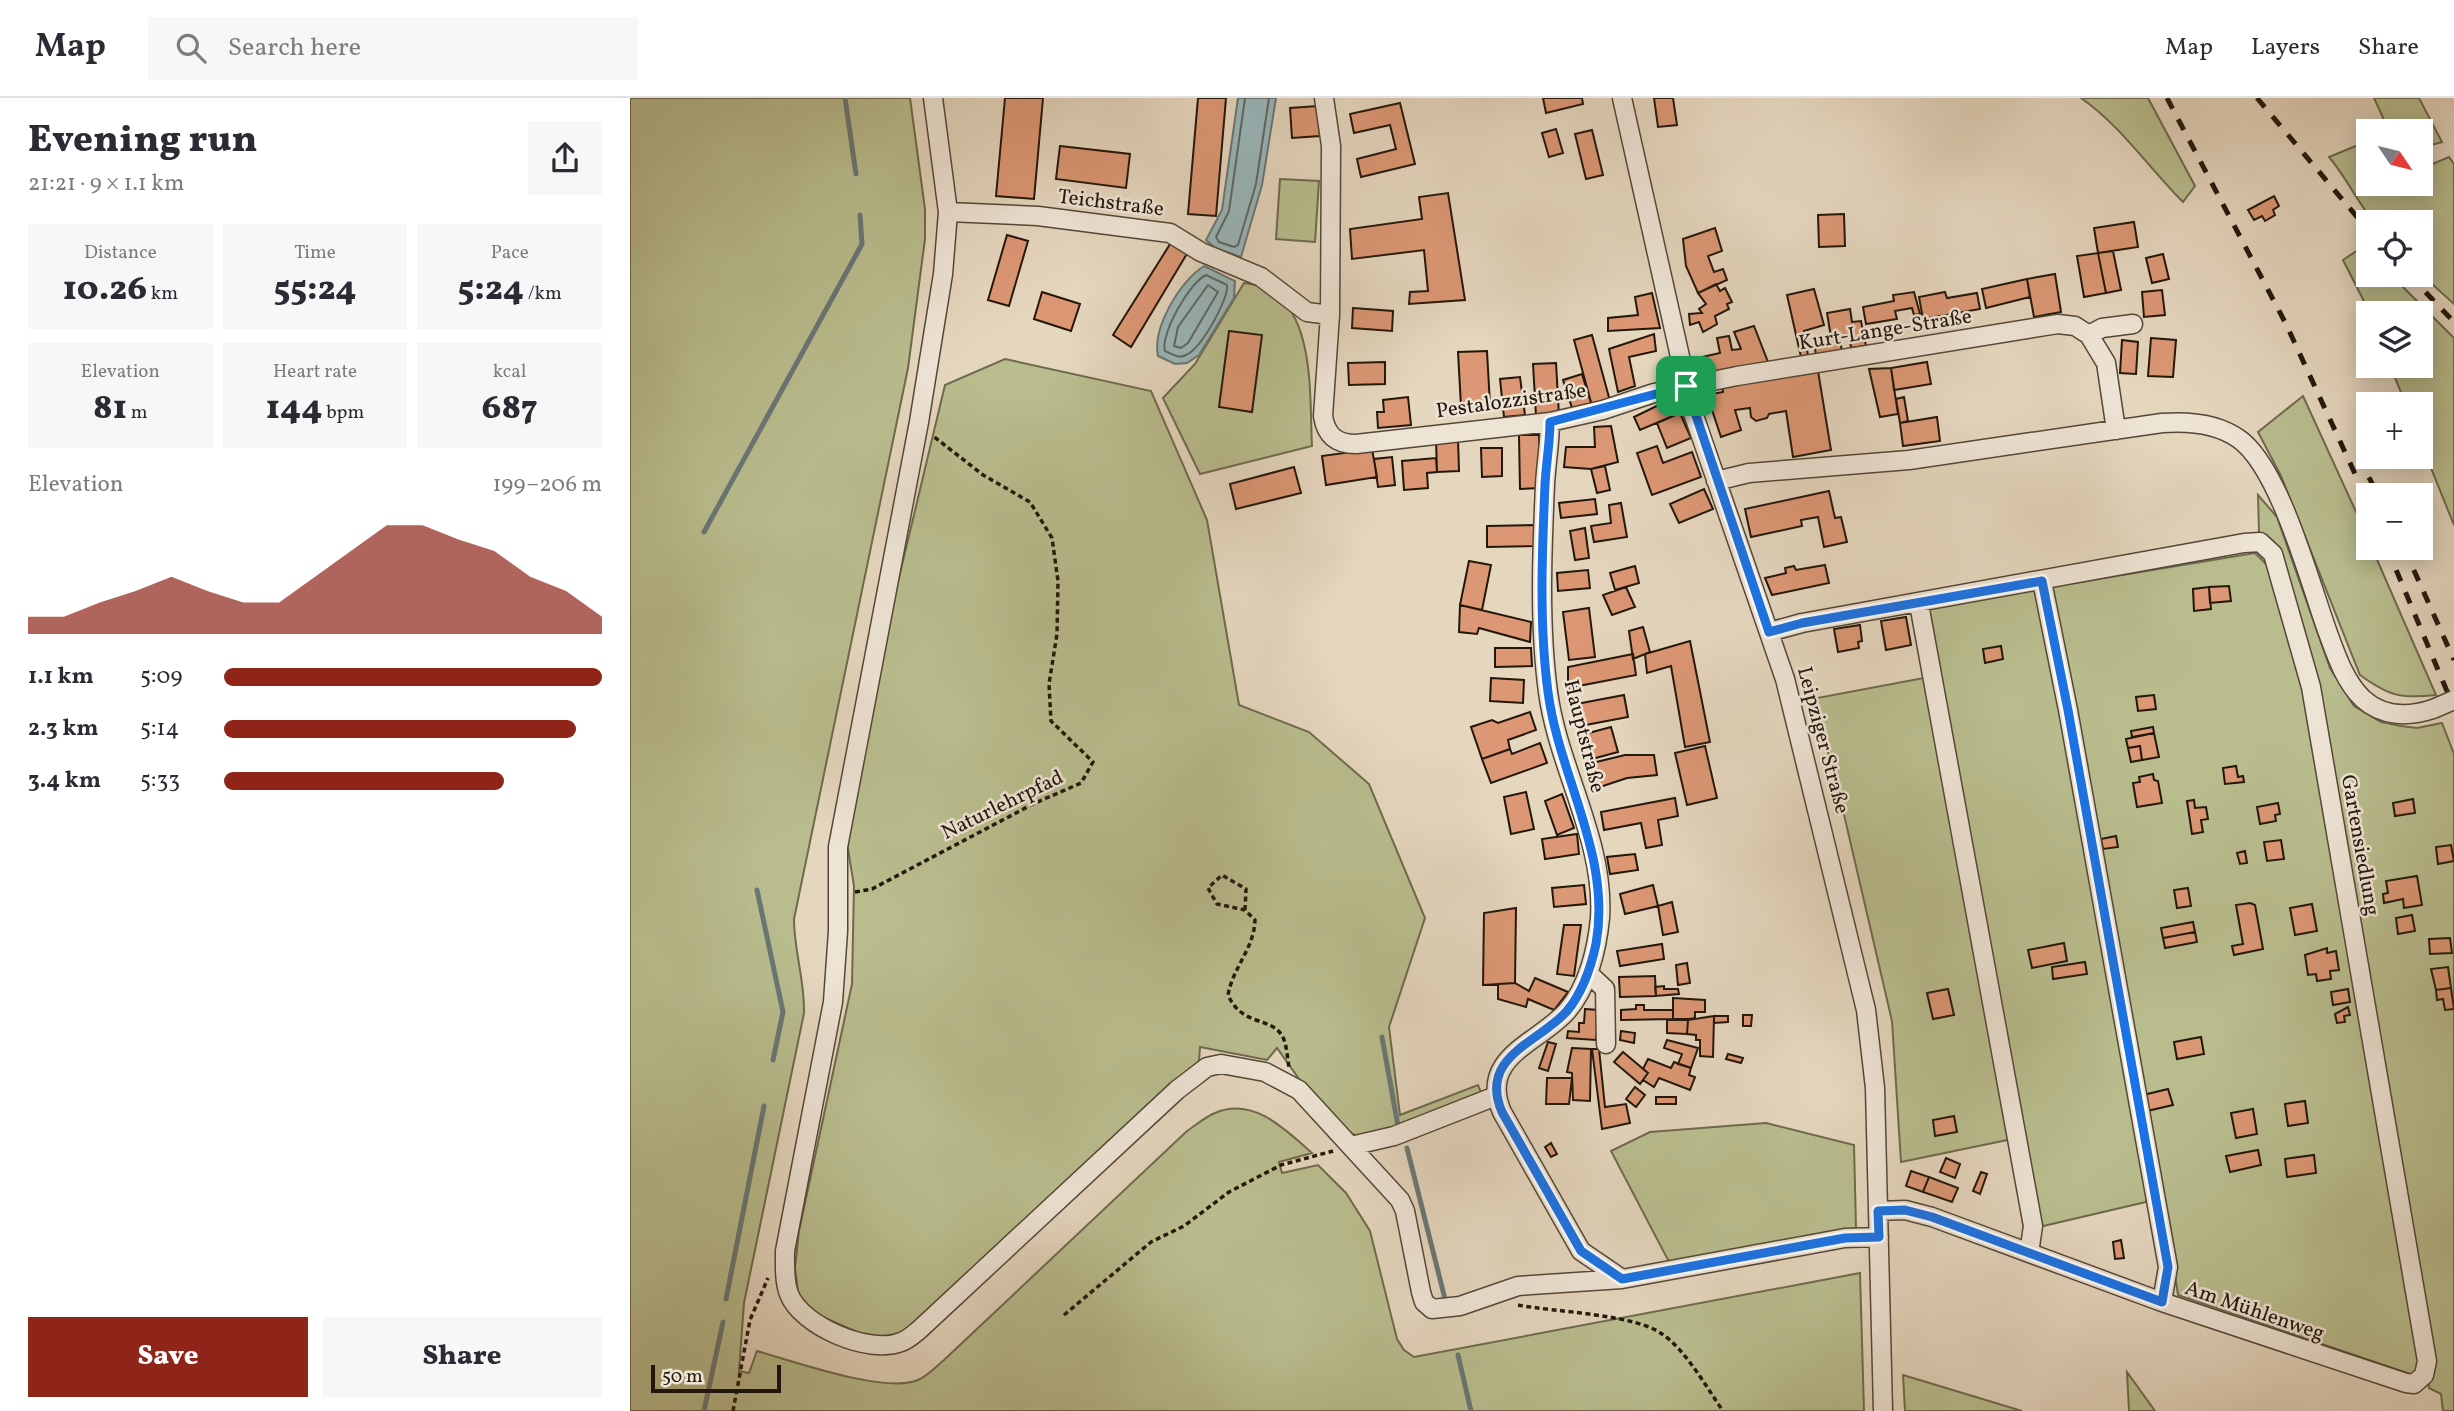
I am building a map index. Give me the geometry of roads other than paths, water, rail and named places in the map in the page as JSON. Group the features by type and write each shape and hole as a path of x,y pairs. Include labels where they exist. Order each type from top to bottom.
{"street":[{"path":"933,98 948,212 943,274 919,422 838,848 838,931 833,1002 785,1251 786,1282 793,1303 809,1320 830,1331 880,1345 901,1343 911,1337 1177,1090 1207,1067 1220,1064 1248,1069 1289,1083 1308,1099 1393,1191 1405,1211 1424,1302 1432,1309 1460,1306 1518,1286 1622,1279 1845,1238 1879,1237"},
{"path":"1324,98 1331,146 1329,315"},
{"name":"Leipziger Straße","path":"1622,98 1664,275 1686,386 1769,632 1808,767 1866,1010 1875,1088 1883,1411"},
{"name":"Teichstraße","path":"948,212 982,212 1157,229 1181,238 1201,252 1276,286 1307,312 1329,315"},
{"name":"Pestalozzistraße","path":"1329,315 1323,416 1328,431 1339,442 1356,444 1550,422 1686,386"},
{"name":"Kurt-Lange-Straße","path":"1686,386 2058,324 2075,326 2089,335"},
{"path":"2116,430 2106,363 2089,335 2102,328 2133,324"},
{"name":"Hauptstraße","path":"1496,1096 1499,1077 1508,1059 1567,1011 1588,973 1600,918 1599,887 1588,835 1556,730 1546,673 1545,490 1550,422"},
{"path":"1716,481 1749,473 1909,460 2177,422 2206,425 2230,434 2249,448 2265,468 2336,654 2357,692 2370,704 2390,713 2414,715 2454,701"},
{"name":"Gartensiedlung","path":"1769,632 1802,623 1919,604 2244,543 2260,542 2273,554 2311,687 2427,1361 2424,1375 2419,1381"},
{"path":"2042,581 2068,710 2168,1267 2162,1302"},
{"path":"1919,604 2033,1226 2029,1253"},
{"path":"1588,973 1605,989 1606,1044"},
{"path":"1351,1146 1394,1136 1496,1096 1502,1112 1581,1251 1622,1279"},
{"name":"Am Mühlenweg","path":"1878,1211 1914,1212 2162,1302 2406,1383 2419,1381"}],"water":[{"path":"1238,98 1276,98 1262,185 1241,257 1215,248 1206,240 1222,210"},
{"path":"1204,266 1235,281 1234,298 1199,355 1187,363 1175,364 1158,356 1159,332 1177,294"}],"waterway":[{"path":"845,98 856,174"},
{"path":"704,532 862,244 860,215"},
{"path":"757,890 783,1012 773,1060"},
{"path":"1382,1037 1398,1126"},
{"path":"726,1299 764,1106"},
{"path":"1407,1148 1445,1299"},
{"path":"704,1411 723,1322"},
{"path":"1458,1355 1471,1411"}],"railway":[{"path":"2167,98 2286,324 2359,483"},
{"path":"2257,98 2356,216"},
{"path":"2420,287 2454,322"},
{"path":"2365,469 2372,483"},
{"path":"2392,560 2454,708"},
{"path":"2409,560 2454,660"}]}
